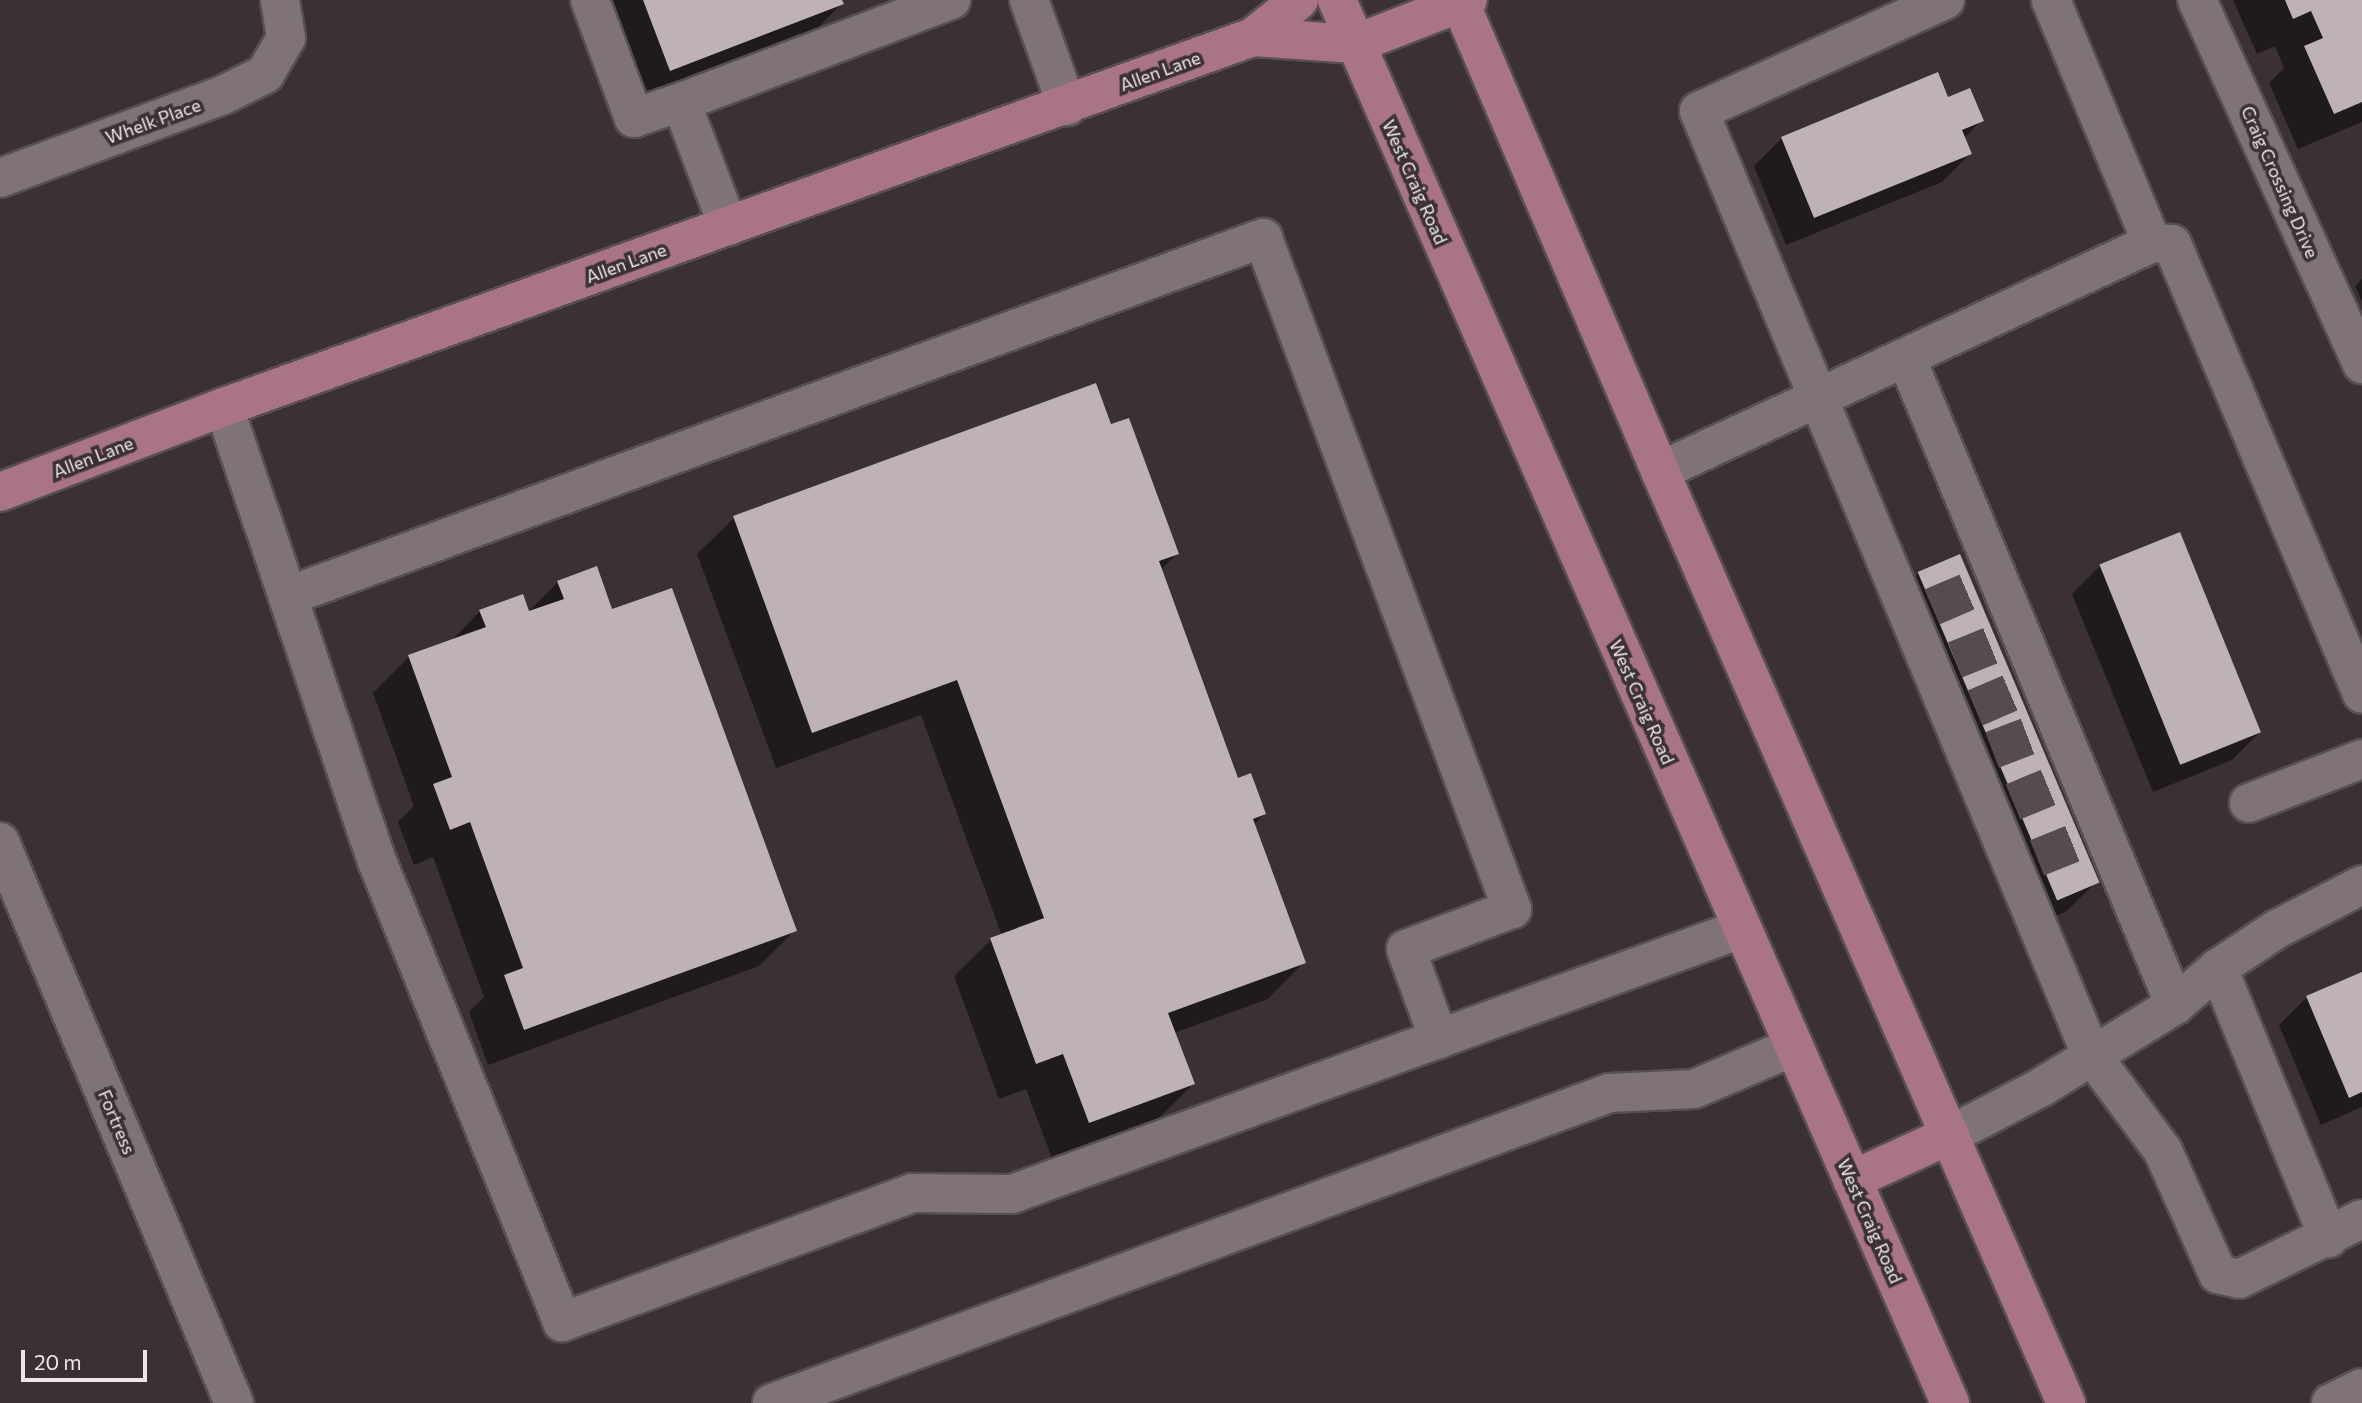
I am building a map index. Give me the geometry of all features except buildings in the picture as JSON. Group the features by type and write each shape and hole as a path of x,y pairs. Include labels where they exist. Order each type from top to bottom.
{"main road":[{"name":"Allen Lane","path":"0,492 224,407 1253,37 1299,0"},
{"name":"West Craig Road","path":"1337,0 1950,1403"},
{"name":"Allen Lane","path":"1253,37 1355,44 1463,1"},
{"path":"1463,1 1660,471 2066,1403"},
{"path":"1852,1181 1950,1135"}],"street":[{"name":"Whelk Place","path":"0,178 223,95 265,74 286,38 280,0"},
{"path":"590,0 635,118 951,0"},
{"path":"1029,0 1067,106"},
{"path":"1945,0 1699,111 1819,397 1921,612 2025,862 2091,1054 2163,1151 2218,1274 2239,1279 2329,1238 2362,1219"},
{"path":"2051,0 2152,243"},
{"name":"Craig Crossing Drive","path":"2197,0 2362,364"},
{"path":"681,102 728,226"},
{"path":"288,596 1262,238 1512,909 1406,949 1439,1039"},
{"path":"1660,471 2152,243 2172,243 2355,657 2362,694"},
{"path":"1906,357 1986,584 2090,836 2175,1005"},
{"path":"224,407 377,861 562,1322 912,1193 1012,1195 1741,929"},
{"path":"2249,803 2362,759"},
{"name":"Fortress","path":"0,842 234,1403"},
{"path":"1950,1135 2040,1088 2091,1054 2175,1005 2218,968 2277,929 2362,885"},
{"path":"2218,968 2329,1238"},
{"path":"772,1403 1609,1093 1694,1089 1793,1046"},
{"path":"2331,1403 2362,1388"}],"tunnel":[{"path":"1932,607 1974,589"},
{"path":"1955,660 1997,643"},
{"path":"1975,708 2017,690"},
{"path":"1992,750 2034,734"},
{"path":"2013,802 2056,784"},
{"path":"2037,858 2079,841"}]}
